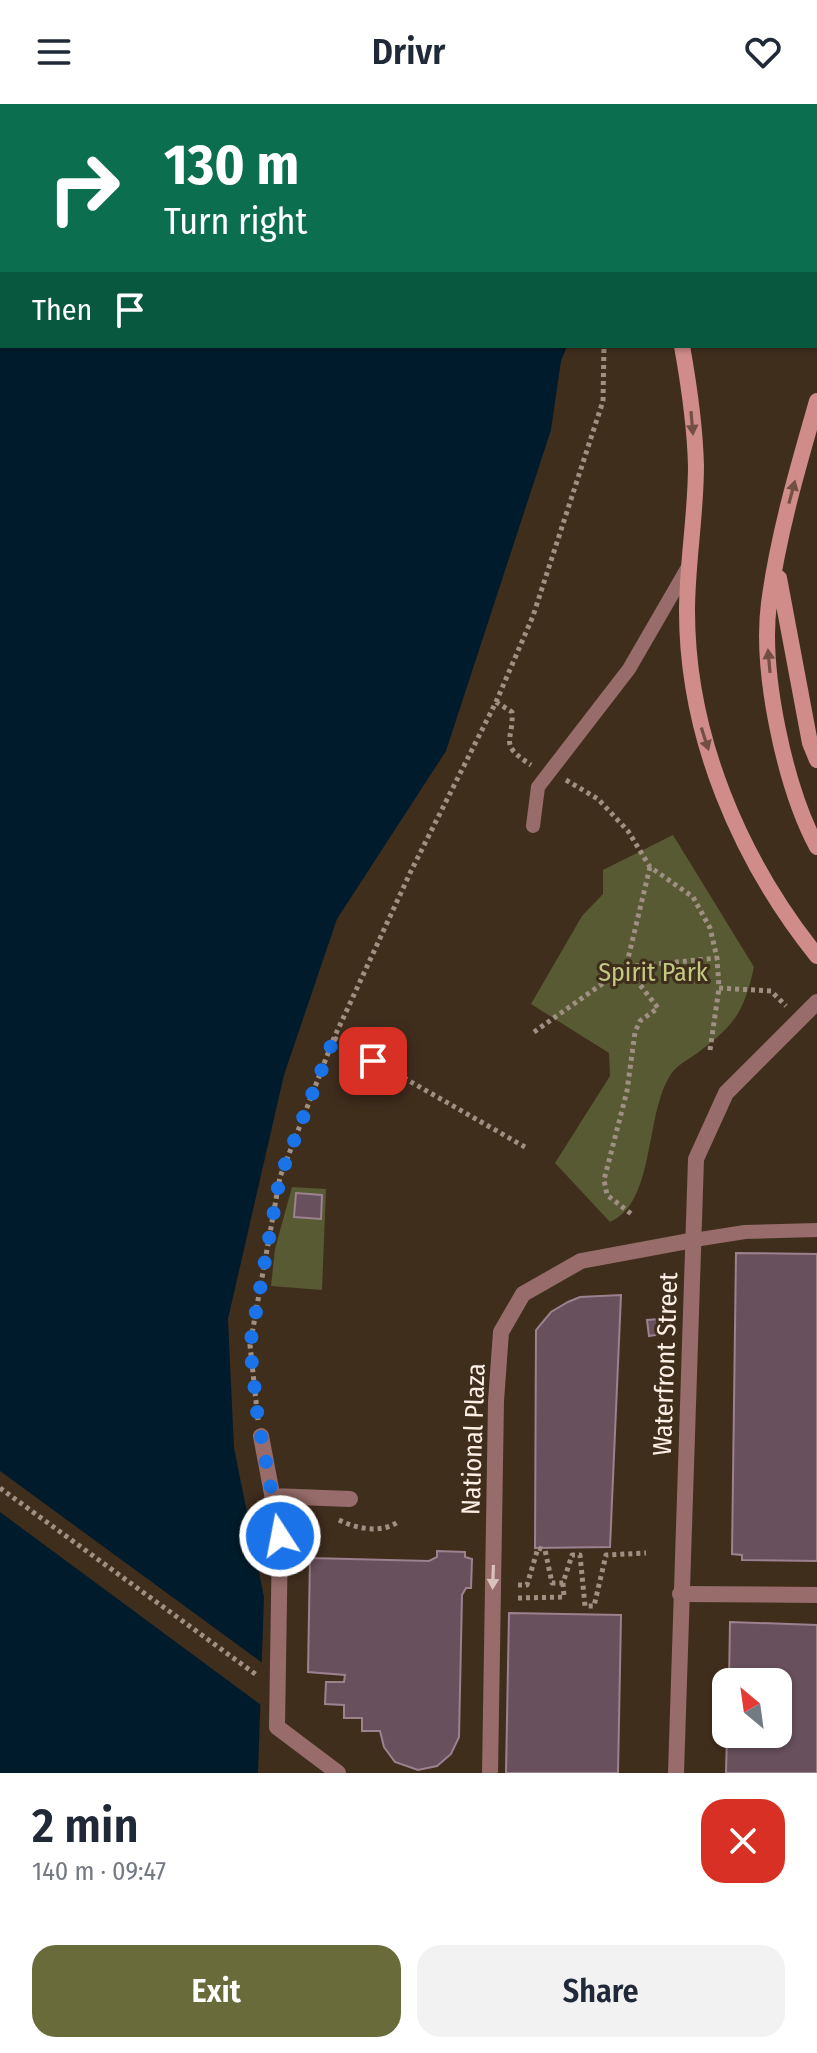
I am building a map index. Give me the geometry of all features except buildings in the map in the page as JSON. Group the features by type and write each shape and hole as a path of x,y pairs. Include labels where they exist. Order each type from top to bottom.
{"main road":[{"path":"682,348 696,466 688,567 689,663 709,754 723,795 755,865 791,925 817,956"},
{"path":"817,401 787,510 769,604 768,661 794,793 817,847"},
{"path":"777,568 810,743 817,760"}],"street":[{"name":"Waterfront Street","path":"676,1773 696,1159 706,1129 726,1093 817,1002"},
{"name":"National Plaza","path":"490,1773 496,1401 501,1332 523,1294 581,1261 694,1240"},
{"path":"261,1436 280,1536 277,1727 338,1773"},
{"path":"272,1496 350,1499"},
{"path":"680,1594 817,1595"}],"lane":[{"path":"533,826 538,787 629,669 688,567"},
{"path":"694,1240 745,1232 817,1230"}],"path":[{"path":"261,1436 250,1345 280,1177 334,1038 411,871 496,702 533,616 603,401 604,348"},
{"path":"496,702 512,712 507,739 513,750 538,770 548,772 598,799 615,815 650,867 693,897 703,911 717,958 719,988 710,1050"},
{"path":"626,967 650,867"},
{"path":"534,1032 626,967 717,958"},
{"path":"626,967 658,1008 640,1021 631,1044 627,1091 604,1180 607,1195 634,1216"},
{"path":"719,988 771,991"},
{"path":"334,1038 525,1147"},
{"path":"0,1488 277,1690"},
{"path":"349,1525 390,1528 399,1521"},
{"path":"518,1585 527,1585 538,1548 545,1550 552,1583 563,1583"},
{"path":"518,1598 564,1597 563,1583 572,1555 580,1555 585,1606 594,1606 606,1555 646,1553"}],"green space":[{"name":"Spirit Park","path":"673,835 754,967 737,1015 712,1041 671,1074 663,1091 635,1196 625,1212 610,1222 555,1163 610,1076 609,1053 531,1004 582,916 603,894 603,870"},
{"path":"292,1187 326,1189 322,1290 271,1286 275,1249"}],"water":[{"path":"0,348 566,348 561,361 551,430 446,751 337,919 284,1075 228,1319 234,1448 264,1597 258,1773 0,1773"}],"pier":[{"path":"0,1471 264,1664 261,1705 0,1512"}],"route":[{"path":"280,1536 258,1420 250,1345 280,1177 334,1038 373,1061"}]}
